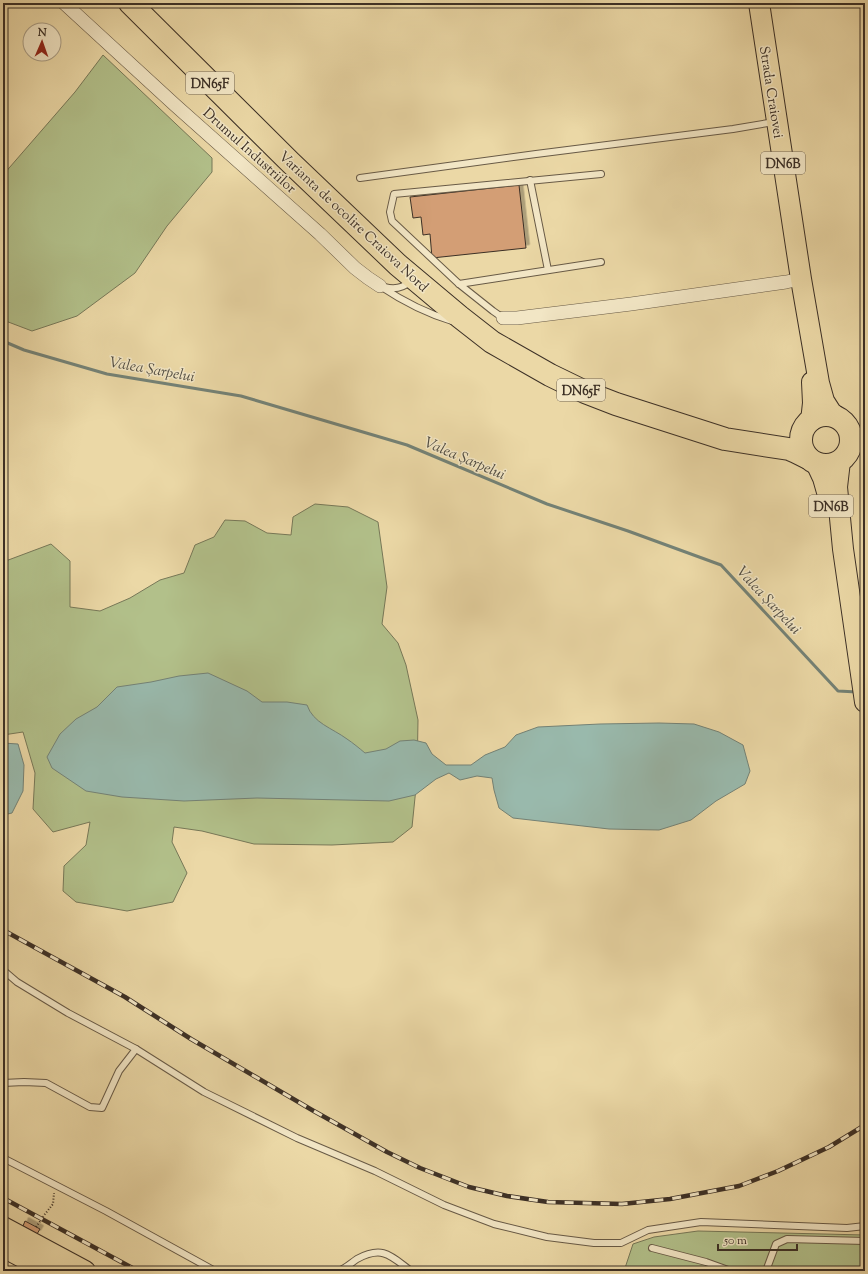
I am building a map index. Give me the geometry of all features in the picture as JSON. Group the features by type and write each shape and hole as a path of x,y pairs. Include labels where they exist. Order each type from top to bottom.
{"highway":[{"name":"Varianta de ocolire Craiova Nord","path":"130,3 398,266 492,342 585,392 616,404 725,439 789,449 812,461"},
{"path":"808,424 819,416 829,415 851,427"},
{"name":"Varianta de ocolire Craiova Nord","path":"699,430 731,430 767,435 783,435 796,433 808,424"},
{"name":"DN6B","path":"808,424 802,434 801,443 803,451 812,461"},
{"name":"DN6B","path":"851,427 851,454"},
{"path":"812,461 824,466 832,465 851,454"}],"main road":[{"name":"Strada Craiovei","path":"759,3 776,122 808,322"},
{"name":"DN6B","path":"808,322 808,342 813,394 813,403 808,424"},
{"name":"DN6B","path":"808,322 819,383 824,401 831,412 851,427"},
{"name":"DN6B","path":"851,454 837,487 843,549 865,702"},
{"name":"DN6B","path":"812,461 823,478 843,549"},
{"path":"3,1227 85,1271"},
{"path":"3,1247 48,1271"}],"street":[{"name":"Drumul Industriilor","path":"64,3 356,268 380,286"},
{"path":"503,318 517,318 631,304 786,282 801,278"}],"lane":[{"path":"360,178 733,129 776,122"},
{"path":"503,318 493,312 459,284 392,221 390,212 394,194 601,174"},
{"path":"530,180 548,270"},
{"path":"459,284 601,262"},
{"path":"380,286 389,289 396,289 406,285 414,279"},
{"name":"Drumul Industriilor","path":"380,286 401,300 435,316 474,327"},
{"path":"3,970 17,982 136,1049 204,1092 297,1138 375,1171 444,1205 494,1224 547,1237 594,1243 621,1243 648,1230 701,1222 847,1228 865,1226"},
{"path":"3,1082 46,1084 90,1106 102,1108 119,1071 136,1049"},
{"path":"3,1158 106,1211 215,1271"},
{"path":"766,1271 776,1244 787,1239 865,1241"},
{"path":"652,1248 706,1262 732,1271"},
{"path":"338,1271 373,1252 389,1254 411,1271"}],"path":[{"path":"28,1240 53,1204 54,1185"}],"green space":[{"path":"103,55 212,158 212,172 167,226 135,273 77,316 32,331 3,320 3,175 75,92"},
{"path":"315,504 348,507 378,522 387,587 382,624 398,643 406,665 418,720 417,778 412,827 393,842 332,845 254,844 202,831 174,827 172,842 187,873 173,902 127,911 76,902 63,891 64,866 86,845 90,822 53,832 33,809 35,773 23,732 3,735 3,562 51,544 70,561 70,607 100,611 130,598 160,580 184,573 195,545 214,537 225,520 245,521 267,533 291,535 293,517"},
{"path":"698,1231 865,1235 865,1271 624,1271 633,1244 654,1237"}],"shaded area":[{"path":"208,673 247,691 262,702 287,702 307,705 318,721 341,735 365,753 386,749 400,741 414,740 426,743 432,754 446,765 471,765 485,755 505,747 516,735 538,727 600,724 694,724 719,732 743,745 750,771 745,784 716,801 691,820 659,830 609,829 513,818 499,808 492,778 477,776 460,780 449,773 436,779 415,795 389,801 257,798 184,801 122,797 86,791 52,768 47,757 60,734 76,719 97,707 117,687 179,676"},
{"path":"3,743 18,744 24,765 23,791 12,813 3,815"}],"building":[{"path":"519,185 526,248 432,258 430,234 423,235 421,217 413,218 410,197"},
{"path":"25,1221 40,1229 37,1234 23,1226"}],"waterway":[{"name":"Valea Șarpelui","path":"3,341 24,350 107,374 241,396 407,445 547,504 628,531 721,565 838,691 857,692"}],"railway":[{"path":"3,930 125,997 191,1039 387,1152 420,1168 469,1187 507,1196 548,1202 622,1204 670,1199 739,1186 778,1171 829,1147 865,1125"},
{"path":"3,1198 138,1271"}]}
